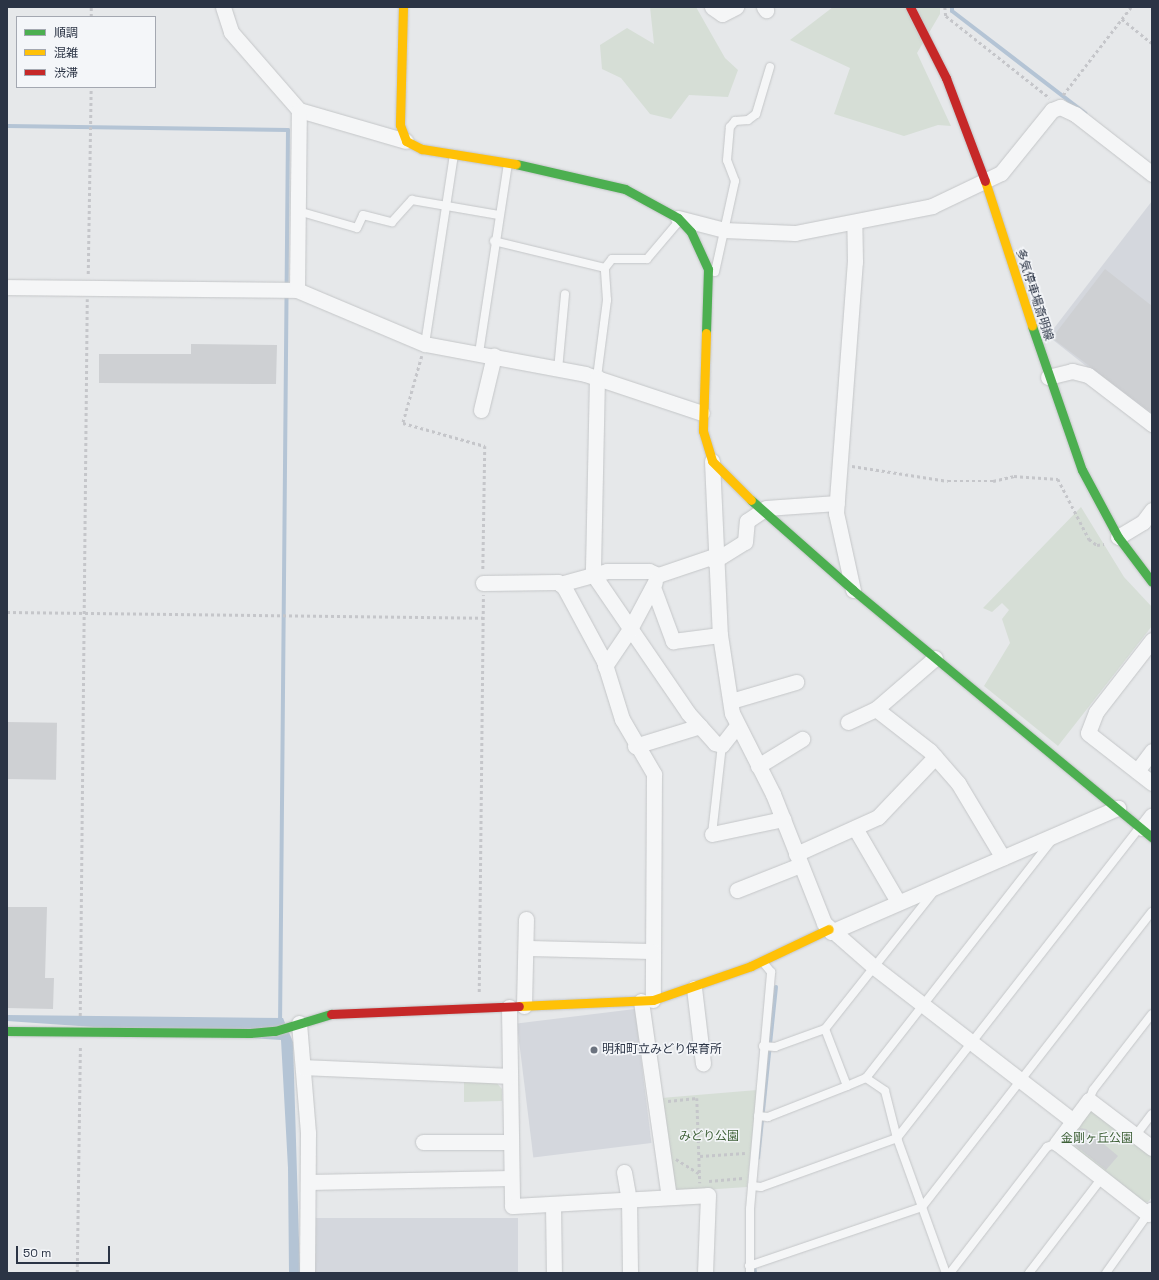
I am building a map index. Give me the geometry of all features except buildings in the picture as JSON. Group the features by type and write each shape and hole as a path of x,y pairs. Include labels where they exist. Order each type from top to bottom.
{"street":[{"path":"223,7 231,32 299,110 406,141 422,149 555,170 625,189 679,219 724,230 795,232 854,223 932,206 985,181 1007,167 1052,110 1060,107 1075,114 1152,174"},
{"path":"403,7 400,125 406,141"},
{"path":"712,7 722,14 736,7"},
{"name":"多気停車場斎明線","path":"910,7 946,78 985,181 1048,377 1082,470 1118,537 1152,582"},
{"path":"296,290 299,110"},
{"path":"679,219 700,248 710,281 702,412 703,431 712,461 714,559 720,635 736,727 758,766 783,819 798,859 830,930 874,967 1073,1121"},
{"path":"853,590 837,503 855,262 854,223"},
{"path":"7,287 296,290 425,344 486,354 597,377 702,412"},
{"path":"481,410 486,354"},
{"path":"1048,377 1072,371 1088,375 1152,424"},
{"path":"597,377 594,574 630,629 700,726 715,743 722,745 736,727"},
{"path":"712,461 761,510 853,590 1145,830 1152,815"},
{"path":"605,666 630,629 656,581 714,559 745,542 747,521 761,510 837,503"},
{"path":"1118,537 1143,522 1152,510"},
{"path":"483,583 560,584 594,574 649,571 656,581 673,641 720,635"},
{"path":"560,584 605,666 622,719 635,746 654,774 653,951 647,1001 669,1197"},
{"path":"1152,640 1096,712 1088,733 1152,783"},
{"path":"848,722 876,709 935,658"},
{"path":"731,701 796,682"},
{"path":"876,709 935,757 958,783 1003,858"},
{"path":"635,746 700,726"},
{"path":"758,766 802,739"},
{"path":"1137,771 1152,751"},
{"path":"737,890 878,817 935,757"},
{"path":"7,1030 80,1032 275,1031 330,1014 647,1001 694,988 762,961 830,930 1118,808"},
{"path":"712,834 783,819"},
{"path":"856,828 898,902"},
{"path":"526,919 526,948 517,1006 510,1076 512,1206 669,1197 700,1188 708,1196 705,1273"},
{"path":"526,948 653,951"},
{"path":"694,988 703,1063"},
{"path":"296,1024 303,1067 308,1182 307,1273"},
{"path":"303,1067 510,1076"},
{"path":"1150,1212 1056,1143 1089,1100 1152,1148"},
{"path":"423,1142 510,1142"},
{"path":"624,1172 629,1199 630,1273"},
{"path":"308,1182 511,1178"},
{"path":"553,1204 554,1273"}],"lane":[{"path":"710,281 724,230 735,181 727,160 730,127 735,121 748,120 756,114 770,67"},
{"path":"425,344 454,155"},
{"path":"486,354 494,241 508,163"},
{"path":"298,211 357,228 363,215 392,222 412,200 499,215"},
{"path":"597,377 607,300 606,268 612,259 647,259 679,219"},
{"path":"494,241 606,268"},
{"path":"558,370 565,294"},
{"path":"712,834 722,745"},
{"path":"756,1186 897,1138 972,1042 1145,830"},
{"path":"758,1116 768,1117 866,1078 1056,835"},
{"path":"763,1046 775,1047 825,1029 939,885"},
{"path":"762,961 771,972 763,1046 755,1153 756,1186 752,1268 922,1207 1152,912"},
{"path":"1089,1100 1092,1090 1152,1014"},
{"path":"825,1029 846,1086"},
{"path":"866,1078 885,1092 897,1138 946,1273"},
{"path":"1136,1135 1152,1114"},
{"path":"950,1273 1047,1147 1056,1143"},
{"path":"1028,1273 1102,1178"},
{"path":"1106,1273 1150,1212"}],"path":[{"path":"945,7 946,16 1053,100"},
{"path":"1066,92 1131,7"},
{"path":"1122,19 1152,43"},
{"path":"80,1010 87,288 91,88"},
{"path":"425,344 403,423 485,446 479,1008"},
{"path":"840,464 948,481 1047,476 1063,485 1089,539 1097,545 1118,537"},
{"path":"7,612 277,614 483,618"},
{"path":"77,1273 80,1032"},
{"path":"668,1107 667,1102 698,1098 700,1188 740,1180 744,1172"},
{"path":"744,1153 744,1159"},
{"path":"700,1156 755,1153"}],"shaded area":[{"path":"1152,201 1152,418 1048,336"},
{"path":"635,1009 651,1143 533,1157 517,1024"},
{"path":"313,1218 518,1218 518,1273 313,1273"}],"green space":[{"path":"650,7 696,7 725,58 738,70 728,97 689,95 671,119 650,114 621,78 602,69 600,45 627,28 654,44"},
{"path":"833,7 940,7 940,14 917,53 951,126 938,125 904,136 834,114 850,68 790,40"},
{"path":"1081,507 1124,577 1152,607 1152,626 1058,746 984,686 1010,643 1002,619 1009,610 1002,603 992,612 983,608"},
{"path":"464,1081 495,1081 502,1089 502,1101 464,1102"},
{"name":"みどり公園","path":"757,1090 747,1187 673,1192 661,1098"},
{"name":"金剛ヶ丘公園","path":"1090,1111 1097,1111 1152,1155 1152,1197 1148,1202 1142,1202 1068,1145 1068,1140"}],"water":[{"path":"7,1015 283,1018 293,1042 300,1273 289,1273 288,1168 281,1040 7,1021"}],"waterway":[{"path":"952,7 952,11 1085,113"},
{"path":"7,126 288,130 280,1022"},
{"path":"758,1158 776,987"},
{"path":"754,1265 755,1273"}],"traffic: fast":[{"path":"516,164 625,189 678,218 691,232 708,269 706,333"},
{"path":"1032,326 1082,470 1118,537 1152,582"},
{"path":"751,500 853,590 1152,837"},
{"path":"7,1031 250,1033 275,1031 331,1014"}],"traffic: slow":[{"path":"403,7 400,125 406,141 422,149 516,164"},
{"path":"985,181 1032,326"},
{"path":"706,333 703,431 712,461 751,500"},
{"path":"519,1006 653,1000 751,966 829,929"}],"traffic: jam":[{"path":"910,7 946,78 985,181"},
{"path":"331,1014 519,1006"}],"place":[{"name":"明和町立みどり保育所","path":"594,1050"}]}
